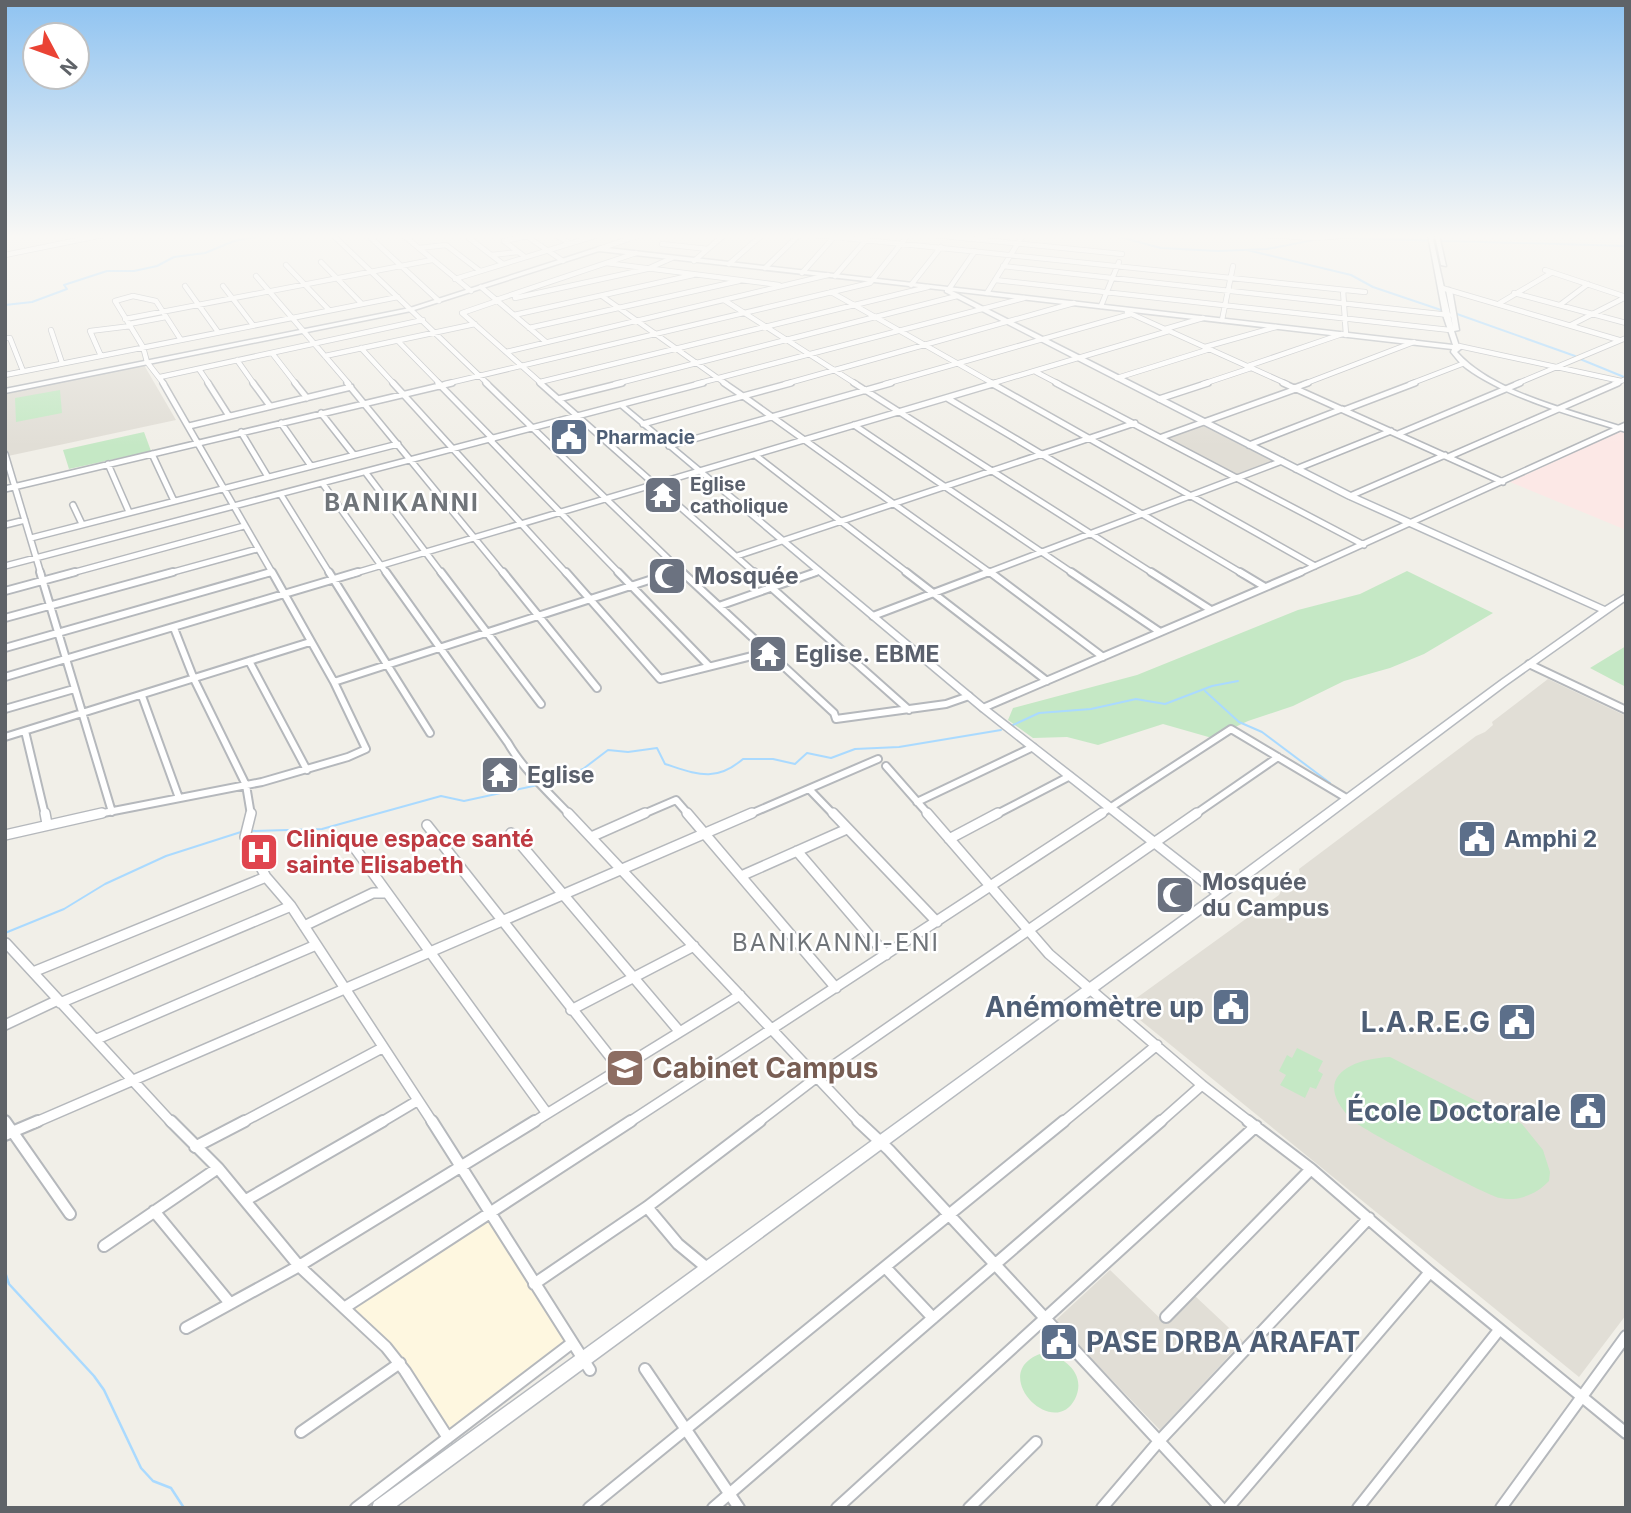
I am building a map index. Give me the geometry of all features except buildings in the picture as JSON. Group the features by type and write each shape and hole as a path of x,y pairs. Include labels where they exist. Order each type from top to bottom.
{"street":[{"path":"5,835 47,824 246,785 307,770 362,753 366,749 334,682 199,443 160,377 147,362 141,345 118,306"},
{"path":"158,306 181,340"},
{"path":"125,319 189,306"},
{"path":"198,306 218,332"},
{"path":"238,306 253,325"},
{"path":"280,306 365,403 597,688"},
{"path":"325,306 329,310"},
{"path":"5,374 101,356 141,345 156,345 353,306"},
{"path":"407,306 680,570 834,713 836,719 946,704 969,696"},
{"path":"5,391 423,306"},
{"path":"482,306 462,312 909,710"},
{"path":"503,306 546,342"},
{"path":"521,306 530,312"},
{"path":"514,315 559,306"},
{"path":"619,306 990,572 1103,657"},
{"path":"529,328 633,306"},
{"path":"506,352 702,306"},
{"path":"733,306 1211,610"},
{"path":"5,489 774,306"},
{"path":"540,382 846,306"},
{"path":"855,306 1315,565"},
{"path":"558,398 919,306"},
{"path":"975,306 1349,496 1606,611"},
{"path":"5,566 234,508 994,306"},
{"path":"643,424 1065,306"},
{"path":"1097,306 1458,347 1623,380"},
{"path":"1222,320 1225,306"},
{"path":"1230,306 1450,330"},
{"path":"1344,306 1344,335"},
{"path":"1359,306 1450,315"},
{"path":"1449,306 1458,347"},
{"path":"1508,306 1624,340"},
{"path":"1562,306 1626,323"},
{"path":"1571,325 1610,306"},
{"path":"1122,309 1503,482"},
{"path":"669,446 1131,314"},
{"path":"1450,315 1450,330 1464,360 1509,387"},
{"path":"101,356 90,331 166,317"},
{"path":"5,677 1080,359 1203,318"},
{"path":"160,377 423,320"},
{"path":"325,356 475,324"},
{"path":"1117,378 1276,327"},
{"path":"51,330 62,363"},
{"path":"1159,399 1344,335"},
{"path":"5,338 10,337 23,371"},
{"path":"1296,469 1394,433 1624,340"},
{"path":"398,341 709,666"},
{"path":"1162,437 1414,342"},
{"path":"1458,347 1454,352 1462,364 1476,373 1624,427"},
{"path":"362,348 660,679 768,652"},
{"path":"272,353 307,398"},
{"path":"237,360 270,406"},
{"path":"1249,444 1462,364"},
{"path":"199,369 229,416"},
{"path":"1036,372 1364,545"},
{"path":"1349,496 1623,380"},
{"path":"189,426 351,387"},
{"path":"946,398 1265,587"},
{"path":"621,405 983,708 1220,894"},
{"path":"321,414 354,455"},
{"path":"281,423 311,466"},
{"path":"737,556 1135,423"},
{"path":"854,425 1160,632"},
{"path":"983,708 1364,545 1624,427"},
{"path":"242,432 268,477"},
{"path":"31,537 398,444"},
{"path":"5,454 112,811"},
{"path":"152,454 174,501"},
{"path":"755,455 1047,681"},
{"path":"873,616 1282,461"},
{"path":"108,464 129,512"},
{"path":"366,473 541,705"},
{"path":"323,484 505,739 519,763 539,780 879,1143 889,1150 1222,1508"},
{"path":"281,495 430,733"},
{"path":"73,505 82,524"},
{"path":"5,524 26,520"},
{"path":"5,591 244,526"},
{"path":"5,618 257,549"},
{"path":"334,682 680,570"},
{"path":"719,606 819,571"},
{"path":"5,648 271,572"},
{"path":"380,1508 586,1364 707,1268 1626,596"},
{"path":"174,628 194,679 246,785 252,811 245,837 266,877 290,906 316,945 586,1364"},
{"path":"5,737 310,642"},
{"path":"249,661 307,770"},
{"path":"1530,664 1626,710"},
{"path":"5,709 74,689"},
{"path":"142,696 179,798"},
{"path":"344,1308 1231,729 1348,799"},
{"path":"25,731 47,824"},
{"path":"917,802 1033,747"},
{"path":"534,1284 647,1206 817,1077 1278,757"},
{"path":"9,1134 878,760"},
{"path":"886,766 1049,954 1202,1085 1311,1169 1499,1330 1626,1433"},
{"path":"949,839 1070,776"},
{"path":"809,789 937,922"},
{"path":"592,837 676,800 836,988"},
{"path":"427,825 619,1068"},
{"path":"741,876 847,829"},
{"path":"511,833 679,1031"},
{"path":"354,847 546,1112"},
{"path":"797,851 886,955"},
{"path":"33,972 266,877"},
{"path":"303,926 373,893 387,892"},
{"path":"5,1026 290,906"},
{"path":"6,943 195,1147 218,1168 299,1266 400,1363 448,1438"},
{"path":"97,1039 316,945"},
{"path":"571,1010 694,946"},
{"path":"186,1328 229,1302 299,1266 740,995"},
{"path":"589,1508 1157,1045"},
{"path":"195,1147 382,1048"},
{"path":"713,1508 1202,1085"},
{"path":"246,1200 417,1101"},
{"path":"5,1121 9,1134 70,1214"},
{"path":"837,1508 1256,1126"},
{"path":"104,1246 218,1168"},
{"path":"1167,1317 1311,1169"},
{"path":"647,1206 678,1244 707,1268"},
{"path":"154,1211 229,1302"},
{"path":"1102,1508 1160,1440 1369,1218"},
{"path":"885,1267 933,1318"},
{"path":"1228,1508 1430,1272"},
{"path":"1358,1508 1499,1330"},
{"path":"1501,1508 1625,1338"},
{"path":"356,1508 572,1343"},
{"path":"302,1433 400,1363"},
{"path":"645,1369 739,1508"},
{"path":"969,1508 1036,1442"}],"shaded area":[{"path":"144,365 176,420 8,456 5,446 5,394"},
{"path":"1206,424 1278,461 1238,476 1165,438"},
{"path":"1621,431 1626,432 1626,530 1510,482"},
{"path":"1548,679 1626,716 1626,1315 1579,1377 1124,1007 1279,895 1285,883 1302,885 1299,869 1476,736 1485,732 1493,725 1492,722"},
{"path":"486,1218 567,1344 449,1432 406,1361 385,1338 348,1308"},
{"path":"1110,1270 1166,1324 1195,1296 1243,1341 1160,1430 1055,1321"}],"green space":[{"path":"60,390 62,413 16,422 15,398"},
{"path":"144,432 151,451 69,469 63,450"},
{"path":"1407,571 1493,613 1424,654 1390,668 1344,681 1293,706 1248,721 1212,738 1163,724 1098,745 1067,737 1033,738 1008,720 1013,708 1137,675 1298,610 1360,594"},
{"path":"1626,646 1626,687 1590,668"},
{"path":"1297,1048 1323,1061 1318,1071 1323,1074 1316,1089 1310,1087 1305,1098 1280,1085 1286,1075 1279,1071 1287,1055 1292,1058"},
{"path":"1390,1057 1522,1124 1543,1150 1550,1172 1549,1181 1527,1196 1500,1198 1424,1162 1352,1120 1340,1106 1335,1093 1335,1083 1340,1074 1361,1062"},
{"path":"1043,1353 1059,1358 1072,1368 1076,1375 1078,1390 1075,1399 1065,1410 1053,1412 1040,1408 1029,1399 1022,1387 1020,1374 1027,1362"}],"waterway":[{"path":"1428,306 1441,310"},
{"path":"1457,314 1575,356"},
{"path":"1580,359 1624,377"},
{"path":"1011,726 1039,713 1091,709 1136,699 1165,704 1212,686 1238,681"},
{"path":"1205,691 1239,722 1262,732 1330,783"},
{"path":"543,784 583,769 608,750 628,752 657,748 665,764 696,773 714,774 733,767 743,759 773,759 795,764 807,753 831,758 855,749 899,747 1001,730"},
{"path":"250,831 322,829 441,796 464,801 538,785"},
{"path":"5,933 64,909 105,884 166,856 244,831"},
{"path":"5,1272 9,1284 104,1390 141,1468 153,1481 171,1488 184,1508"}],"place":[{"name":"Pharmacie","path":"569,437"},
{"name":"Eglise catholique","path":"663,495"},
{"name":"Mosquée","path":"667,576"},
{"name":"Eglise. EBME","path":"768,654"},
{"name":"Eglise","path":"500,775"},
{"name":"Amphi 2","path":"1477,839"},
{"name":"Clinique espace santé sainte Elisabeth","path":"259,852"},
{"name":"Mosquée du Campus","path":"1175,895"},
{"name":"Anémomètre up","path":"1231,1007"},
{"name":"L.A.R.E.G","path":"1517,1022"},
{"name":"Cabinet Campus","path":"625,1068"},
{"name":"École Doctorale","path":"1588,1111"},
{"name":"PASE DRBA ARAFAT","path":"1059,1342"}],"district":[{"name":"BANIKANNI","path":"402,503"},
{"name":"BANIKANNI-ENI","path":"836,943"}]}
